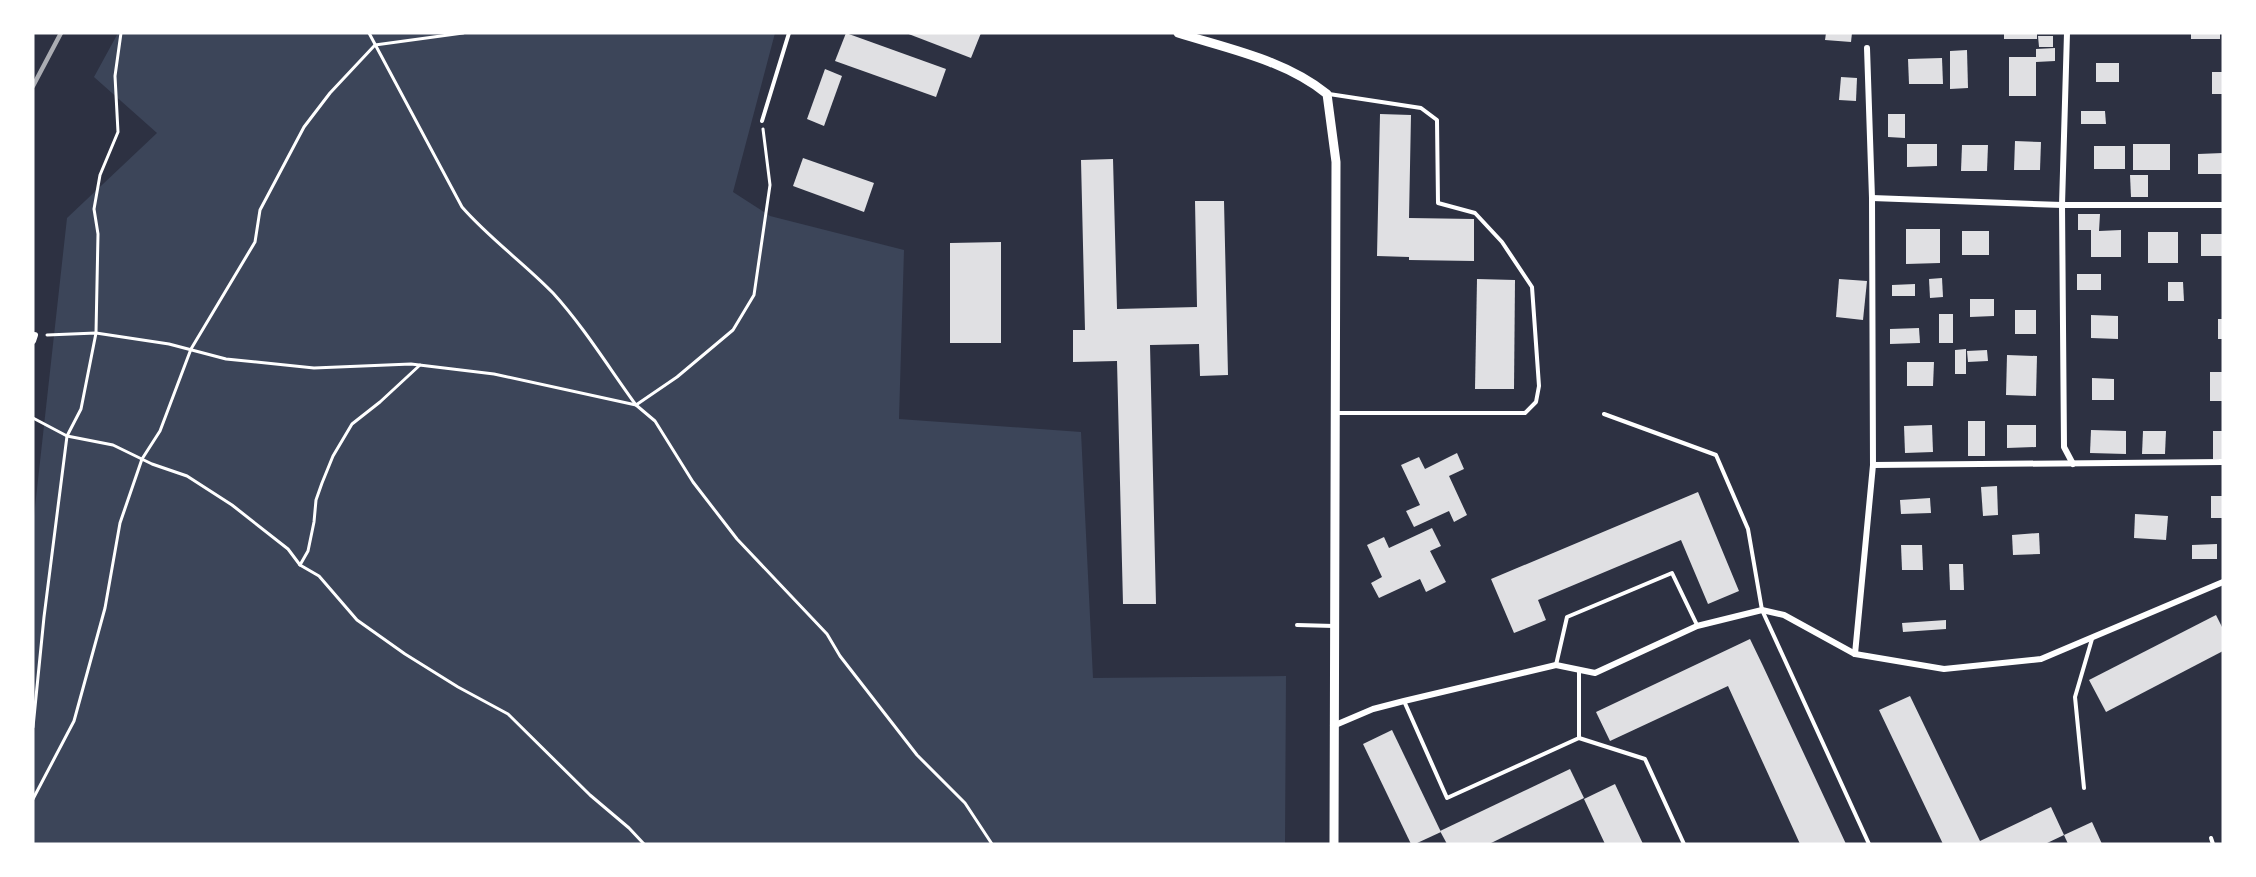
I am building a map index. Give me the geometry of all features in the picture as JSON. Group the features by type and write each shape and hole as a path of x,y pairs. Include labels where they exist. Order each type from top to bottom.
{"street":[{"path":"1178,33 1284,67 1310,80 1327,94 1336,162 1334,844"},
{"path":"2067,33 2062,205 2064,447 2073,464"},
{"path":"1855,654 1873,465 1872,198 1867,48"},
{"path":"1872,198 2062,205 2223,205"},
{"path":"1873,465 2223,462"},
{"path":"1333,726 1373,709 1556,665 1595,673 1697,626 1762,610 1784,615 1855,654 1944,669 2041,659 2223,582"}],"lane":[{"path":"762,121 789,33"},
{"path":"1327,94 1421,108 1437,120 1438,203 1475,213 1502,242 1532,287 1539,386 1536,402 1524,413 1336,413"},
{"path":"1604,414 1716,455 1748,529 1762,610 1869,844"},
{"path":"1556,665 1568,617 1672,573 1697,626"},
{"path":"1297,625 1334,626"},
{"path":"2085,788 2075,697 2092,638"},
{"path":"1579,669 1579,738"},
{"path":"1404,701 1447,798 1579,738 1645,759 1684,844"},
{"path":"2211,838 2213,844"}],"path":[{"path":"33,727 44,617 67,436 81,409 96,333 98,234 94,209 100,175 118,132 115,76 121,33"},
{"path":"369,33 462,207 482,230 513,254 554,294 636,405 655,421 693,482 737,539 827,634 840,656 917,755 965,803 992,844"},
{"path":"33,799 74,721 105,608 120,523 142,459 160,431 191,349 255,242 260,210 304,127 330,93 375,45 463,33"},
{"path":"34,338 96,333 169,344 226,358 314,368 420,365 494,374 636,405 677,377 733,330 754,295 770,185 762,121"},
{"path":"300,565 308,551 319,492 333,456 352,424 420,365"},
{"path":"33,418 67,436 113,445 187,476 232,505 288,549 300,565 320,576 357,620 366,627 458,687 508,714 590,795 644,844"}],"shaded area":[{"path":"118,33 775,33 733,192 770,216 904,250 899,419 1081,432 1093,678 1286,676 1285,844 33,844 33,525 67,218 157,133 94,77"}],"building":[{"path":"846,33 946,69 936,97 835,61"},
{"path":"906,33 981,33 971,58"},
{"path":"1826,33 1852,33 1851,42 1825,40"},
{"path":"2004,33 2037,33 2037,39 2004,39"},
{"path":"2191,33 2220,33 2220,39 2191,39"},
{"path":"2038,36 2053,36 2053,47 2039,47"},
{"path":"2055,48 2055,61 2036,62 2036,96 2009,96 2009,57 2036,57 2036,49"},
{"path":"1967,50 1968,88 1950,89 1950,51"},
{"path":"1942,58 1943,84 1909,84 1908,59"},
{"path":"2096,63 2119,63 2119,82 2096,82"},
{"path":"825,69 842,76 824,126 807,119"},
{"path":"2212,72 2223,72 2223,94 2212,94"},
{"path":"1841,77 1857,78 1856,101 1839,100"},
{"path":"2081,111 2105,111 2106,124 2081,124"},
{"path":"1380,114 1411,115 1409,218 1474,219 1474,261 1409,260 1409,257 1377,256"},
{"path":"1888,114 1905,114 1905,138 1888,137"},
{"path":"2015,141 2041,142 2040,170 2014,170"},
{"path":"1907,144 1937,144 1937,166 1907,167"},
{"path":"2133,144 2170,144 2170,170 2133,170"},
{"path":"1962,145 1988,145 1987,171 1961,171"},
{"path":"2094,146 2125,146 2125,169 2094,169"},
{"path":"2223,153 2223,174 2198,174 2198,154"},
{"path":"803,158 874,183 864,212 793,186"},
{"path":"1113,159 1117,309 1197,307 1195,201 1224,201 1228,375 1200,376 1199,344 1150,345 1156,604 1123,604 1117,361 1073,362 1073,330 1085,330 1081,160"},
{"path":"2130,175 2148,175 2148,197 2131,197"},
{"path":"2078,214 2100,214 2099,231 2121,230 2121,257 2091,257 2091,230 2078,230"},
{"path":"1906,229 1940,229 1940,263 1906,264"},
{"path":"1962,231 1989,231 1989,255 1962,255"},
{"path":"2148,232 2178,232 2178,263 2148,263"},
{"path":"2201,234 2223,234 2223,256 2201,256"},
{"path":"1001,242 1001,343 950,343 950,243"},
{"path":"2077,274 2101,274 2101,290 2077,290"},
{"path":"1942,278 1943,297 1930,298 1929,279"},
{"path":"1477,279 1515,280 1514,389 1475,389"},
{"path":"1839,279 1867,281 1863,320 1836,317"},
{"path":"2168,282 2183,282 2184,301 2168,301"},
{"path":"1915,284 1915,296 1892,296 1892,285"},
{"path":"1970,299 1994,299 1994,316 1970,317"},
{"path":"2015,310 2036,310 2036,334 2015,334"},
{"path":"1939,314 1953,314 1953,343 1939,343"},
{"path":"2091,315 2118,316 2118,339 2091,338"},
{"path":"2218,319 2223,319 2223,339 2218,339"},
{"path":"1919,328 1920,343 1890,344 1890,329"},
{"path":"1966,349 1966,374 1955,374 1955,350"},
{"path":"1987,350 1988,361 1968,362 1967,351"},
{"path":"2007,355 2037,356 2036,396 2006,395"},
{"path":"1907,362 1934,362 1933,386 1907,386"},
{"path":"2210,372 2223,372 2223,401 2210,401"},
{"path":"2092,378 2114,379 2114,400 2092,400"},
{"path":"1968,421 1985,421 1985,456 1968,456"},
{"path":"1932,425 1933,452 1905,453 1904,426"},
{"path":"2007,425 2036,425 2036,447 2007,448"},
{"path":"2091,430 2126,431 2126,454 2090,453"},
{"path":"2143,431 2166,431 2165,454 2142,454"},
{"path":"2213,431 2223,431 2223,459 2213,459"},
{"path":"1457,453 1464,469 1449,476 1467,515 1454,522 1449,511 1414,527 1406,511 1420,505 1401,465 1419,457 1425,469"},
{"path":"1997,486 1998,515 1983,516 1981,487"},
{"path":"1698,492 1739,591 1708,604 1681,540 1538,600 1546,620 1514,633 1491,579"},
{"path":"2211,496 2223,496 2223,518 2211,518"},
{"path":"1930,498 1931,513 1901,514 1900,500"},
{"path":"2135,514 2168,516 2166,540 2134,538"},
{"path":"1432,528 1441,546 1430,551 1446,582 1426,592 1420,579 1379,598 1371,583 1382,577 1367,545 1384,537 1389,548"},
{"path":"2039,533 2040,554 2013,555 2012,535"},
{"path":"2217,544 2217,559 2192,559 2192,545"},
{"path":"1901,545 1922,545 1923,570 1902,570"},
{"path":"1949,564 1963,564 1964,590 1950,590"},
{"path":"2216,615 2223,629 2223,651 2106,712 2089,680"},
{"path":"1946,620 1946,629 1903,632 1902,623"},
{"path":"1750,639 1846,844 1800,844 1728,686 1610,741 1596,712"},
{"path":"1910,696 1980,841 2051,807 2064,835 2045,844 1943,844 1879,710"},
{"path":"1392,730 1441,832 1415,844 1411,844 1363,744"},
{"path":"1570,769 1584,798 1489,844 1447,844 1440,831"},
{"path":"1615,784 1643,844 1605,844 1584,799"},
{"path":"2092,822 2102,844 2068,844 2064,835"}],"railway":[{"path":"33,86 61,33"}]}
